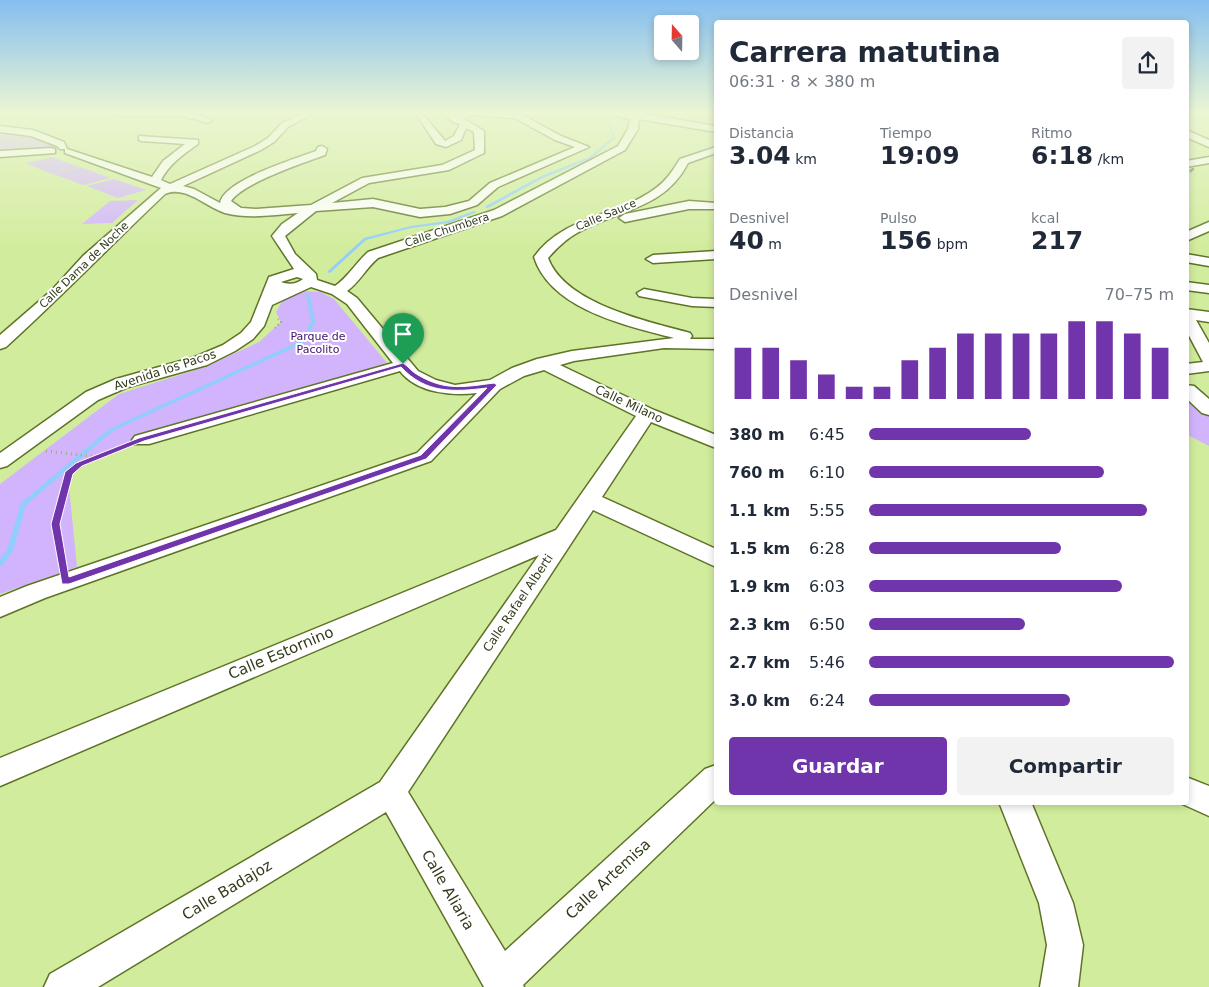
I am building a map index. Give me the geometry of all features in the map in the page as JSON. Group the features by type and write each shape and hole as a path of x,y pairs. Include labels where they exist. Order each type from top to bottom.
{"street":[{"name":"Calle Chumbera","path":"91,158 169,187 190,191 214,205 239,212 310,210 373,203 420,212 464,206 487,193 494,185 556,158"},
{"path":"155,181 160,168 172,158"},
{"name":"Calle Dama de Noche","path":"0,344 56,294 88,259 169,187 235,158"},
{"path":"239,212 225,202 230,195 275,170 307,158"},
{"path":"304,281 278,236 286,227 310,210 366,180 438,169 468,158"},
{"name":"Calle Chumbera","path":"337,291 349,283 360,266 373,255 467,225 498,213 603,158"},
{"name":"Calle Sauce","path":"548,248 575,227 630,206 657,192 675,177 684,161 693,158"},
{"path":"679,170 693,162 708,158"},
{"path":"1189,160 1198,162"},
{"path":"1189,164 1209,160"},
{"path":"714,206 689,204 622,218 548,248 541,256 542,264 569,291 589,304 621,319 714,342"},
{"path":"464,206 498,213"},
{"path":"1189,236 1209,226"},
{"path":"653,258 714,255"},
{"name":"Avenida los Pacos","path":"0,462 92,396 122,383 200,361 229,348 247,336 258,323 268,302 274,282 290,256"},
{"path":"1189,259 1209,262"},
{"path":"268,302 304,281"},
{"path":"274,282 286,288 304,281 337,291 352,302 412,375 430,384 455,390 494,385"},
{"path":"1189,286 1209,289"},
{"path":"644,293 692,302 714,303"},
{"path":"1189,314 1209,317"},
{"path":"1189,320 1209,358"},
{"path":"0,608 66,582 424,457 494,385 518,372 543,363 572,356 637,345 714,343"},
{"name":"Calle Milano","path":"543,363 647,414 714,441"},
{"path":"142,440 403,364"},
{"path":"1189,369 1209,366"},
{"path":"1189,390 1209,388"},
{"path":"1189,392 1209,409"},
{"name":"Calle Rafael Alberti","path":"392,792 647,414"},
{"path":"589,500 714,558"},
{"name":"Calle Estornino","path":"0,772 563,536"},
{"name":"Calle Artemisa","path":"503,983 714,781"},
{"name":"Calle Aliaria","path":"392,792 503,983"},
{"name":"Calle Badajoz","path":"63,987 392,792"},
{"path":"1189,792 1209,801"},
{"path":"1016,805 1056,903 1065,945 1059,987"}],"path":[{"path":"66,582 55,524 69,472 79,464 142,440"},
{"path":"41,450 98,457"}],"green space":[{"path":"55,158 79,167 52,174 25,163"},
{"path":"81,167 110,178 83,185 53,174"},
{"path":"114,179 146,190 118,198 87,186"},
{"path":"138,200 112,223 82,224 110,201"},
{"name":"Parque de Pacolito","path":"300,291 320,292 334,299 387,363 142,440 79,464 68,476 77,567 0,594 0,484 119,394 205,367 259,342 281,322 276,312 283,300"},
{"path":"1189,402 1199,404 1209,413 1209,446 1189,436"}],"waterway":[{"path":"487,207 542,177 590,158"},
{"path":"329,272 365,239 411,227 448,222 475,212"},
{"path":"0,564 10,551 23,504 111,430 304,341 313,322 308,295"}],"railway":[{"path":"1189,172 1193,169"}],"route":[{"path":"403,364 412,375 430,384 455,390 494,385 424,457 66,582 55,524 69,472 79,464 142,440 403,364"}]}
